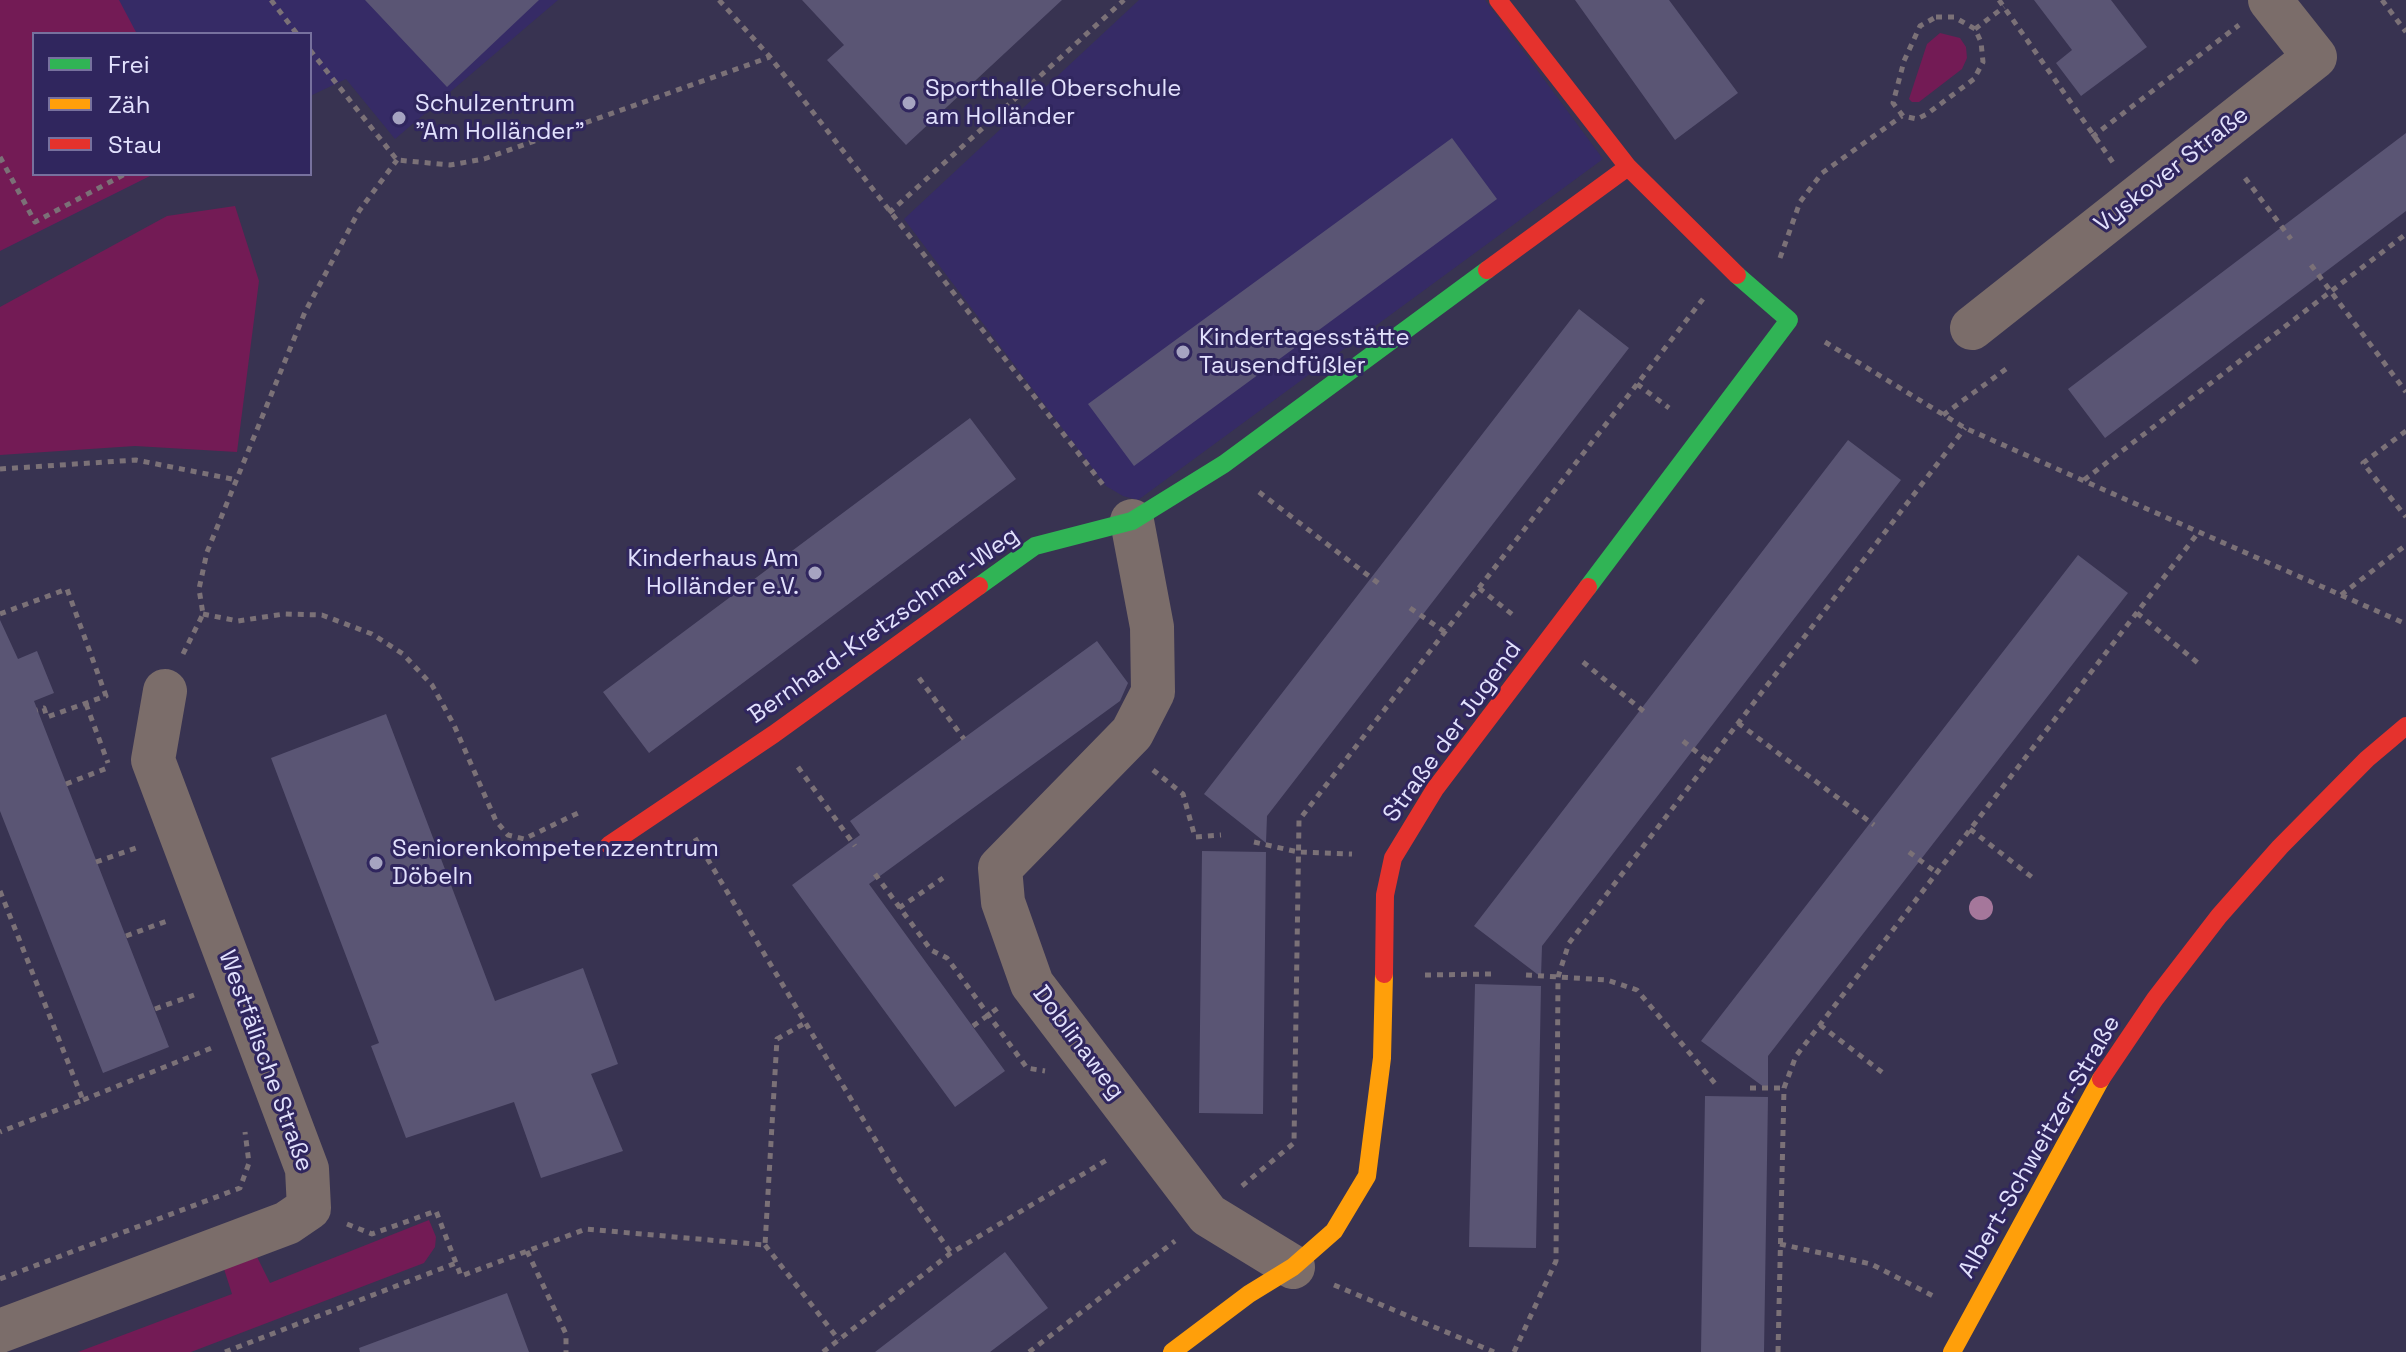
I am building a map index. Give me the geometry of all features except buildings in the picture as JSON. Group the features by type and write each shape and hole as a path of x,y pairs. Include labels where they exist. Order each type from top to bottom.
{"street":[{"path":"1498,0 1628,167 1789,320"},
{"name":"Vyskover Straße","path":"1972,328 2315,57 2256,11"},
{"name":"Bernhard-Kretzschmar-Weg","path":"609,845 774,734 1035,546 1132,521 1224,464 1628,167"},
{"name":"Straße der Jugend","path":"1172,1352 1249,1294 1293,1267 1334,1231 1367,1176 1382,1058 1385,895 1393,858 1435,789 1789,320"},
{"name":"Doblinaweg","path":"1132,521 1152,627 1153,692 1132,733 1000,868 1003,902 1032,984 1208,1215 1293,1267"},
{"name":"Westfälische Straße","path":"0,1331 287,1223 309,1208 307,1169 153,760 165,691"},
{"name":"Albert-Schweitzer-Straße","path":"1952,1352 2107,1069 2155,999 2219,916 2280,847 2367,759 2406,726"}],"path":[{"path":"271,0 295,32"},
{"path":"719,0 770,57 1132,521"},
{"path":"889,213 1124,0"},
{"path":"1999,0 2041,56 2043,67 2092,137 2124,175"},
{"path":"2382,0 2406,32"},
{"path":"1975,29 2004,7"},
{"path":"2092,137 2256,11"},
{"path":"1936,17 1954,17 1975,29 1981,42 1983,62 1974,79 1917,119 1903,116 1893,103 1895,92 1912,37 1920,26 1936,17"},
{"path":"312,54 397,160 450,165 484,159 770,57"},
{"path":"1765,300 1800,202 1822,173 1903,116"},
{"path":"0,157 35,222 121,176"},
{"path":"165,691 203,614 199,589 207,552 305,312 359,211 397,160"},
{"path":"2245,178 2291,239"},
{"path":"2084,480 2406,234"},
{"path":"2311,265 2406,392"},
{"path":"1789,320 1965,428 2406,624"},
{"path":"1943,415 2006,369"},
{"path":"1637,384 1674,411"},
{"path":"1514,1352 1556,1261 1558,977 1569,943 1965,428"},
{"path":"2406,431 2363,463 2406,517"},
{"path":"0,469 136,460 237,480"},
{"path":"1290,518 1382,586"},
{"path":"1778,1352 1784,1088 1796,1056 2198,533"},
{"path":"2341,595 2406,545"},
{"path":"1479,588 1504,608"},
{"path":"0,614 67,589 106,696 47,717 44,708 37,710"},
{"path":"1410,608 1445,632"},
{"path":"2136,613 2198,663"},
{"path":"203,614 238,621 284,614 322,615 372,634 403,654 432,685 454,725 496,821 508,835 524,839 581,812 609,845"},
{"path":"895,646 964,739"},
{"path":"1580,660 1647,714"},
{"path":"86,704 115,781"},
{"path":"1738,723 1874,825"},
{"path":"774,734 855,846"},
{"path":"1683,741 1708,761"},
{"path":"66,784 110,767"},
{"path":"1183,794 1195,837 1221,835"},
{"path":"674,803 897,1176 951,1253"},
{"path":"1970,829 2033,878"},
{"path":"134,833 145,862"},
{"path":"1254,842 1298,852 1353,855"},
{"path":"96,862 139,847"},
{"path":"1909,852 1937,873"},
{"path":"875,874 931,950 947,958 1027,1068 1105,1080"},
{"path":"899,908 943,878"},
{"path":"0,891 83,1100"},
{"path":"161,906 172,936"},
{"path":"126,936 167,921"},
{"path":"1416,975 1492,974"},
{"path":"1526,975 1607,980 1637,990 1718,1087"},
{"path":"189,980 199,1008"},
{"path":"155,1009 194,995"},
{"path":"973,1026 999,1007"},
{"path":"805,1023 777,1039 765,1245 839,1340"},
{"path":"1820,1025 1883,1073"},
{"path":"209,1034 219,1060"},
{"path":"0,1132 214,1047"},
{"path":"1750,1088 1784,1088"},
{"path":"0,1279 240,1188 249,1163 244,1125"},
{"path":"823,1352 951,1253 1149,1135"},
{"path":"372,1234 436,1211 461,1276 586,1229 765,1245"},
{"path":"1029,1352 1208,1215"},
{"path":"1780,1244 1871,1264 1972,1316"},
{"path":"527,1251 566,1334 566,1352"},
{"path":"225,1352 456,1263"},
{"path":"1293,1267 1494,1352"}],"shaded area":[{"name":"Schulzentrum \"Am Holländer\"","path":"0,0 558,0 395,139 346,79 312,95 312,32 32,32 32,176 150,176 0,251"},
{"path":"0,0 119,0 136,32 32,32 32,176 150,176 0,251"},
{"name":"Kindertagesstätte Tausendfüßler","path":"1139,0 1485,0 1603,159 1138,500 1106,486 904,219"},
{"path":"1940,33 1960,38 1966,47 1967,58 1962,69 1919,102 1912,102 1909,99 1927,44"},
{"path":"235,206 259,281 237,452 135,446 0,455 0,307 167,216"},
{"path":"429,1220 436,1237 435,1247 424,1263 191,1352 78,1352 232,1294 224,1269 257,1257 270,1283"}],"traffic: fast":[{"path":"979,586 1035,546 1132,521 1224,464 1487,270"},
{"path":"1588,587 1789,320 1737,275"}],"traffic: slow":[{"path":"1172,1352 1249,1294 1293,1267 1334,1231 1367,1176 1382,1058 1384,974"},
{"path":"1952,1352 2101,1079"}],"traffic: jam":[{"path":"1487,270 1628,167 1498,0"},
{"path":"1628,167 1737,275"},
{"path":"609,845 774,734 979,586"},
{"path":"1384,974 1385,895 1393,858 1435,789 1588,587"},
{"path":"2101,1079 2155,999 2219,916 2280,847 2367,759 2406,726"}],"place":[{"name":"Sporthalle Oberschule am Holländer","path":"909,103"},
{"name":"Schulzentrum \"Am Holländer\"","path":"399,118"},
{"name":"Kindertagesstätte Tausendfüßler","path":"1183,352"},
{"name":"Kinderhaus Am Holländer e.V.","path":"815,573"},
{"name":"Seniorenkompetenzzentrum Döbeln","path":"376,863"}]}
